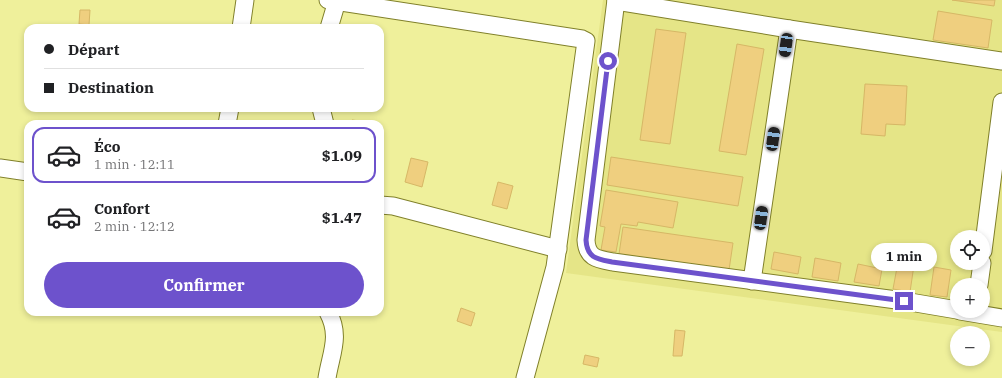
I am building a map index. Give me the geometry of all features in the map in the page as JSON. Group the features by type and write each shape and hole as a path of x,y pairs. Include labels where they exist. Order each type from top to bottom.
{"street":[{"path":"242,24 245,0"},
{"path":"950,309 904,301 600,260 594,257 586,248 586,240 616,0 1002,62"},
{"path":"329,24 332,1 582,39 586,41 555,267 524,378"},
{"path":"752,281 789,29"},
{"path":"986,230 1002,102"},
{"path":"0,168 24,171"},
{"path":"384,205 393,206 558,249"},
{"path":"327,378 335,339 335,328 330,316"},
{"path":"990,316 1002,318"}],"shaded area":[{"path":"603,0 1002,0 1002,332 990,330 990,326 958,326 566,273"}],"building":[{"path":"952,0 995,0 994,6"},
{"path":"80,10 90,10 89,24 79,24"},
{"path":"938,11 992,20 988,48 933,40"},
{"path":"656,29 686,33 670,144 640,140"},
{"path":"737,44 764,49 746,155 719,151"},
{"path":"865,84 907,86 905,125 886,124 885,136 861,134"},
{"path":"611,157 743,177 738,206 607,185"},
{"path":"411,158 428,162 422,187 405,182"},
{"path":"498,182 513,186 507,209 492,205"},
{"path":"606,190 678,202 673,228 638,222 637,226 621,224 616,252 601,250 605,227 600,226"},
{"path":"623,227 733,243 729,270 619,254"},
{"path":"774,252 801,257 798,274 771,269"},
{"path":"815,258 841,263 838,281 812,277"},
{"path":"898,262 914,265 910,292 893,289"},
{"path":"858,264 882,269 879,286 854,282"},
{"path":"934,267 951,270 947,297 930,295"},
{"path":"461,308 475,313 471,326 457,321"},
{"path":"675,330 685,331 682,356 673,356"},
{"path":"585,355 599,358 597,367 583,364"}],"route":[{"path":"608,61 586,240 586,248 589,253 600,260 612,262 904,301"}]}
